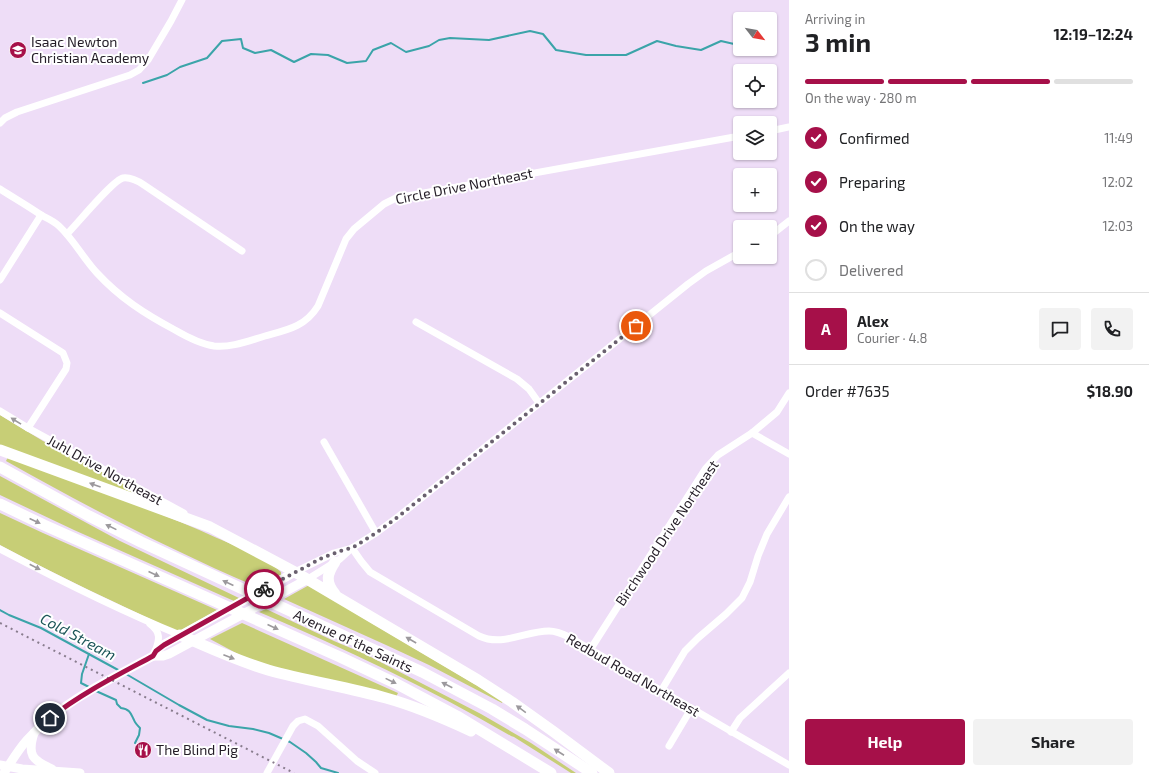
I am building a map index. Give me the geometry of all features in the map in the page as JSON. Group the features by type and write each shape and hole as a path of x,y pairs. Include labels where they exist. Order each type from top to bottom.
{"highway":[{"path":"0,450 210,527 296,572 303,581 336,596 478,680 512,702 609,773"},
{"name":"Avenue of the Saints","path":"0,467 89,516 134,538 454,688 525,729 592,773"},
{"name":"Avenue of the Saints","path":"0,504 388,680 457,716 551,773"},
{"path":"335,562 329,573 328,581 331,590 336,596"},
{"path":"180,635 232,658 268,670 386,698 414,707 515,750"}],"main road":[{"path":"4,768 34,733 61,709 153,656 159,648 180,635 296,572"},
{"path":"153,656 169,654 303,581"},
{"path":"34,733 30,749 33,757 38,762 56,772"},
{"path":"4,768 80,773"}],"street":[{"path":"0,123 5,118 17,112 130,75 139,70 148,60 171,22 182,0"},
{"path":"777,130 789,127"},
{"name":"Circle Drive Northeast","path":"0,189 58,224 97,273 129,303 201,343 214,346 237,344 290,329 307,320 318,306 346,239 354,229 384,204 396,198 733,137"},
{"path":"67,234 112,186 123,178 134,179 242,251"},
{"path":"0,280 42,215"},
{"path":"777,230 789,221"},
{"path":"296,572 334,553 352,548 376,533 688,284 706,271 733,256"},
{"path":"0,313 63,353 66,358 66,369 28,428"},
{"path":"416,322 518,379 539,403"},
{"name":"Birchwood Drive Northeast","path":"590,650 706,468 718,455 752,433 777,412 789,393"},
{"name":"Juhl Drive Northeast","path":"0,411 28,428 210,527"},
{"path":"752,433 789,454"},
{"path":"324,442 376,533"},
{"path":"661,691 685,651 742,598 750,582 767,534 789,497"},
{"path":"303,581 346,555 352,548"},
{"name":"Redbud Road Northeast","path":"352,548 370,572 486,639 502,640 550,631 564,635 789,765"},
{"path":"0,549 79,590 180,635"},
{"path":"144,620 152,625 158,633 159,639 153,656"},
{"path":"731,732 740,718 789,673"},
{"path":"669,746 691,709"},
{"path":"268,773 291,729 295,723 302,720 308,720 315,724 357,760 375,773"}],"green space":[{"path":"0,415 43,441 146,495 164,507 0,446"},
{"path":"8,457 166,516 260,558 275,567 281,572 281,575 257,587 161,543 67,495 6,461"},
{"path":"0,476 120,541 239,598 234,601 74,530 0,495"},
{"path":"0,513 217,610 178,632 66,579 0,545"},
{"path":"311,584 358,615 503,701 502,703 429,665 284,599"},
{"path":"266,609 365,654 481,714 531,743 576,773 571,773 514,737 419,686 324,640 259,612"},
{"path":"242,623 398,693 396,697 307,676 249,660 210,639"}],"waterway":[{"path":"143,83 167,75 180,67 207,58 222,41 241,39 243,48 255,53 271,50 294,62 311,54 328,55 347,63 366,61 373,50 391,43 406,52 429,46 439,40 450,38 489,40 530,31 543,34 556,50 586,55 626,55 657,41 701,50 721,41 733,44"},
{"name":"Cold Stream","path":"0,610 41,628 120,671"},
{"path":"89,654 82,674 81,683 89,687"},
{"name":"Cold Stream","path":"126,674 207,720 229,726 269,733 290,742 306,753 321,768 338,773"},
{"path":"96,691 116,700 117,704 121,708 130,712 140,728 139,735 135,743"}],"railway":[{"path":"0,623 294,773"}],"way so far":[{"path":"264,589 322,558 352,548 376,533 636,326"}],"place":[{"name":"Isaac Newton Christian Academy","path":"18,50"},
{"name":"The Blind Pig","path":"143,750"}],"route":[{"path":"50,718 83,695 153,656 159,648 199,624 264,589"}]}
